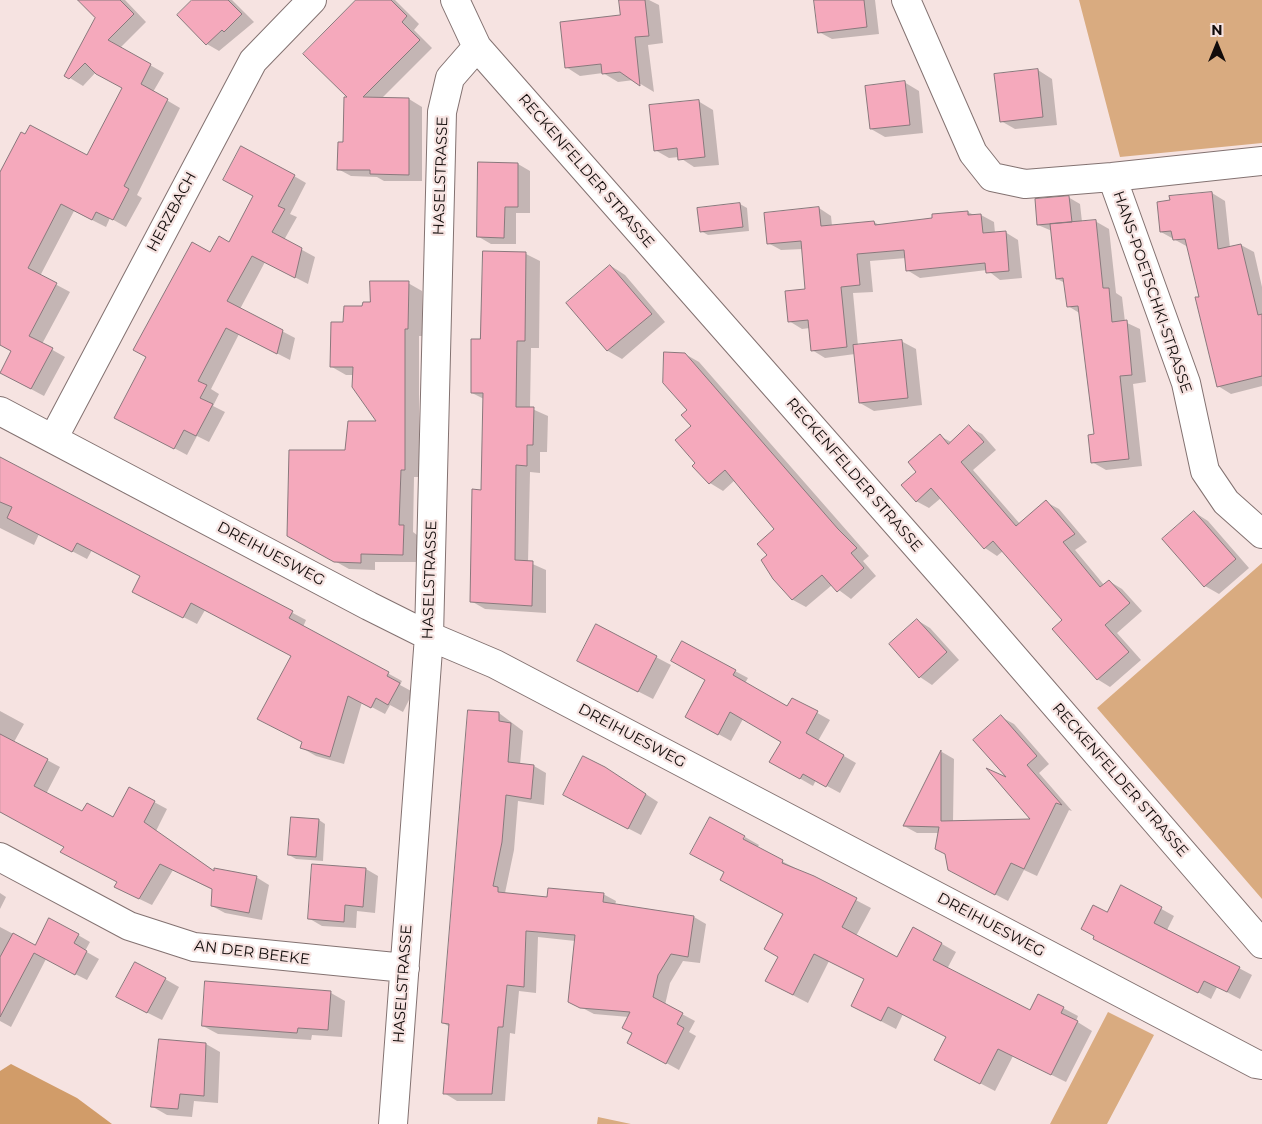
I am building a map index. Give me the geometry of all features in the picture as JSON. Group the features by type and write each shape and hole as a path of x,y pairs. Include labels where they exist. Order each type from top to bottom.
{"street":[{"name":"HERZBACH","path":"53,439 253,61 312,0"},
{"name":"RECKENFELDER STRASSE","path":"455,0 477,47 967,602 1262,944"},
{"name":"HANS-POETSCHKI-STRASSE","path":"906,0 973,153 992,177 1024,184 1112,177 1262,160"},
{"name":"HASELSTRASSE","path":"393,1124 429,636 442,112 450,78 477,47"},
{"name":"HANS-POETSCHKI-STRASSE","path":"1112,177 1186,383 1205,471 1226,502 1262,534"},
{"name":"DREIHUESWEG","path":"0,411 429,636 495,664 1238,1055 1262,1065"},
{"name":"AN DER BEEKE","path":"0,857 129,926 194,947 404,968"}],"shaded area":[{"path":"1079,0 1262,0 1262,143 1120,157"},
{"path":"1262,563 1262,899 1097,708"},
{"path":"1108,1012 1154,1035 1107,1124 1050,1124"},
{"path":"11,1064 77,1098 112,1124 0,1124 0,1071"},
{"path":"598,1117 631,1124 597,1124"}],"building":[{"path":"78,0 120,0 134,14 108,40 151,64 141,84 168,99 124,186 129,189 113,220 96,212 92,220 61,204 28,268 57,283 29,336 53,348 31,389 0,373 11,351 0,345 0,172 21,132 25,134 30,125 87,155 122,88 96,74 85,63 69,79 64,76 95,18"},
{"path":"192,0 228,0 242,14 224,32 222,30 206,45 177,15"},
{"path":"356,0 391,0 407,16 402,22 420,40 363,97 409,98 409,175 370,174 370,170 337,170 338,142 343,142 344,97 347,97 303,54"},
{"path":"619,0 645,0 649,36 635,37 640,86 620,72 602,74 601,64 565,68 560,22 620,15"},
{"path":"814,0 864,0 867,27 818,33"},
{"path":"1038,69 1043,117 1000,122 994,74"},
{"path":"905,81 910,125 870,129 865,86"},
{"path":"699,100 705,157 678,160 677,148 654,151 649,105"},
{"path":"241,146 295,175 278,206 285,209 272,232 302,248 295,278 252,256 227,301 283,330 277,354 226,328 198,381 207,385 200,398 213,404 196,436 184,430 174,449 114,418 146,357 133,350 192,242 210,252 219,236 229,242 253,196 223,180"},
{"path":"478,162 518,163 518,207 505,207 504,238 477,237"},
{"path":"1212,192 1218,249 1241,244 1258,315 1262,314 1262,376 1217,387 1195,297 1199,297 1185,239 1173,240 1171,231 1160,232 1157,202 1170,200 1169,196"},
{"path":"1069,196 1072,222 1037,225 1035,199"},
{"path":"740,203 743,227 700,232 697,208"},
{"path":"819,207 821,226 874,221 875,225 932,218 932,214 968,211 968,215 981,214 983,233 1006,231 1009,271 986,273 985,263 906,271 904,250 857,254 860,285 841,287 847,347 811,351 808,320 788,322 785,291 805,289 801,241 767,244 764,213"},
{"path":"1096,220 1103,288 1109,288 1112,322 1127,320 1132,375 1120,376 1129,459 1091,463 1088,435 1094,434 1078,306 1067,307 1063,278 1056,279 1050,224"},
{"path":"483,251 526,252 525,341 517,341 516,407 534,407 533,445 527,445 527,466 516,465 515,560 533,561 532,606 470,602 472,489 481,490 483,393 471,393 471,339 480,339"},
{"path":"610,265 652,314 607,351 566,303"},
{"path":"370,281 409,281 408,329 405,329 405,470 401,470 399,525 404,525 403,555 361,554 361,563 334,562 287,536 289,450 345,450 348,421 376,421 352,387 353,367 330,367 331,322 343,322 344,306 362,306 363,302 370,302"},
{"path":"902,340 908,398 859,403 853,345"},
{"path":"664,352 685,353 838,529 857,548 851,553 864,568 837,592 822,575 792,600 773,579 761,560 767,555 757,544 774,529 725,470 709,484 692,466 695,463 675,440 691,426 681,415 687,410 663,383"},
{"path":"969,425 984,442 961,462 1016,526 1046,500 1075,534 1063,542 1100,587 1109,580 1130,603 1105,625 1129,652 1097,680 1052,629 1062,620 993,541 984,549 931,488 916,502 901,485 916,472 908,462 940,434 948,444"},
{"path":"0,457 293,611 289,618 389,672 387,676 400,683 388,705 376,698 371,708 348,696 330,757 300,748 302,742 257,719 291,656 191,603 183,618 132,592 140,576 77,543 72,552 7,518 12,507 0,502"},
{"path":"1194,511 1236,559 1204,587 1162,539"},
{"path":"917,619 947,652 919,678 889,644"},
{"path":"596,624 657,656 638,692 577,661"},
{"path":"682,641 736,670 733,675 787,706 792,698 818,711 806,733 844,755 826,787 803,774 800,779 769,762 781,742 730,712 718,735 685,717 705,680 671,661"},
{"path":"468,710 499,712 499,721 511,723 508,762 534,765 531,799 506,795 502,842 493,886 498,887 498,892 547,897 548,888 604,893 603,902 694,916 688,957 671,954 658,975 653,997 683,1013 677,1024 684,1028 666,1064 627,1043 632,1033 622,1028 630,1012 580,1008 568,1002 575,935 526,931 524,987 507,985 503,1027 498,1027 492,1094 443,1094 449,1024 442,1023"},
{"path":"1001,715 1037,756 1027,765 1062,805 1056,803 1024,869 1011,863 995,895 948,870 945,854 935,849 939,827 903,826 941,750 941,821 1030,819 986,768 1006,777 973,740"},
{"path":"0,734 48,759 34,786 82,811 87,803 113,817 129,787 155,801 144,822 214,871 214,868 257,876 249,913 211,906 212,889 160,864 139,899 114,887 117,882 60,852 64,847 0,812"},
{"path":"583,756 605,767 646,794 628,829 563,795"},
{"path":"291,817 319,819 316,857 288,855"},
{"path":"710,817 745,836 743,839 783,860 782,863 814,876 857,898 842,927 897,957 913,927 942,943 933,960 1030,1010 1038,994 1064,1007 1061,1013 1078,1021 1051,1075 998,1049 980,1084 934,1060 946,1037 888,1007 881,1021 851,1006 864,979 814,954 793,995 765,981 778,957 764,949 783,914 720,880 724,872 690,854"},
{"path":"312,864 366,868 363,907 345,905 344,922 308,919"},
{"path":"1121,885 1162,907 1154,923 1240,967 1227,992 1204,981 1198,993 1093,939 1094,936 1081,929 1093,905 1107,912"},
{"path":"49,918 79,934 74,943 87,951 75,975 34,953 0,1017 0,957 13,933 35,945"},
{"path":"135,962 166,978 147,1013 116,997"},
{"path":"205,981 331,991 328,1030 298,1028 297,1033 202,1026"},
{"path":"159,1039 206,1043 204,1096 180,1094 178,1109 151,1107"}]}
